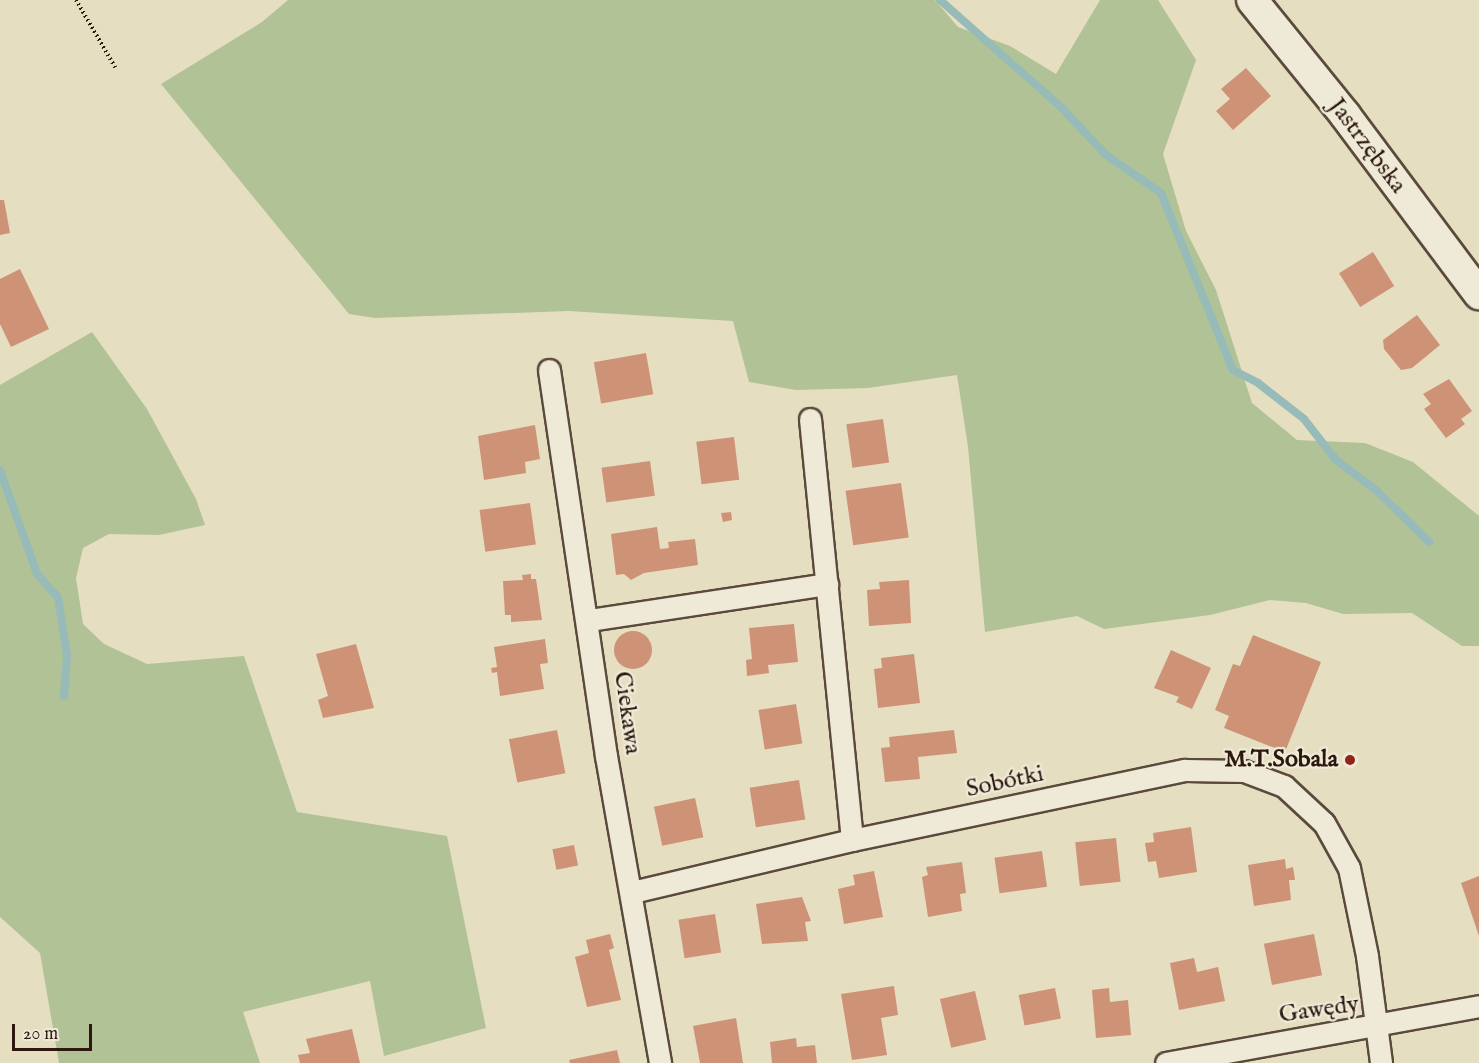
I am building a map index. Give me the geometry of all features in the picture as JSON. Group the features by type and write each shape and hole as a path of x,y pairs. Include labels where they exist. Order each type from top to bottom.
{"main road":[{"name":"Jastrzębska","path":"1252,0 1345,115 1479,294"}],"street":[{"name":"Ciekawa","path":"549,370 589,620 606,756 632,892 660,1063"},
{"path":"810,419 852,840"},
{"path":"589,620 827,584"},
{"name":"Sobótki","path":"632,892 852,840 1185,770 1244,771 1284,786 1324,823 1349,868 1378,1028 1381,1063"},
{"name":"Gawędy","path":"1166,1063 1378,1028 1479,1006"}],"path":[{"path":"76,0 114,67"}],"green space":[{"path":"288,0 935,0 958,27 1010,46 1056,74 1100,0 1158,0 1196,60 1163,154 1186,231 1216,290 1252,403 1297,440 1365,443 1413,462 1479,516 1479,646 1462,646 1412,613 1343,614 1306,603 1270,600 1210,615 1104,629 1077,616 985,632 968,447 957,375 868,388 796,390 749,382 733,321 568,311 375,318 349,314 161,84 262,22"},
{"path":"92,332 147,409 196,499 205,525 159,535 109,534 83,548 76,578 83,624 104,644 147,664 244,656 297,812 447,836 486,1028 384,1056 370,981 243,1012 260,1063 59,1063 40,953 0,917 0,385"}],"building":[{"path":"1246,68 1271,96 1233,130 1216,111 1230,99 1221,89"},
{"path":"0,200 4,200 10,233 0,235"},
{"path":"1373,252 1394,286 1360,307 1339,273"},
{"path":"20,269 49,329 11,347 0,324 0,279"},
{"path":"1417,315 1440,345 1412,368 1401,370 1384,349 1383,340"},
{"path":"646,353 653,394 601,404 594,362"},
{"path":"1449,379 1472,411 1461,419 1465,424 1446,438 1424,409 1431,404 1423,394"},
{"path":"883,419 889,463 852,468 846,424"},
{"path":"535,425 540,459 525,462 526,473 484,480 478,436"},
{"path":"734,437 739,480 702,484 696,442"},
{"path":"650,461 655,496 606,502 601,468"},
{"path":"901,483 909,537 853,545 846,491"},
{"path":"530,503 536,545 485,552 479,510"},
{"path":"731,512 732,520 723,522 721,513"},
{"path":"657,527 660,549 669,548 668,542 695,539 698,565 644,573 631,580 624,574 616,575 611,534"},
{"path":"531,574 531,579 536,579 542,620 511,622 511,615 505,615 503,581 523,580 522,575"},
{"path":"909,580 911,623 869,626 867,590 880,589 879,582"},
{"path":"794,624 798,662 768,665 769,673 747,676 746,660 752,659 749,628"},
{"path":"633,631 646,637 652,650 646,663 633,669 620,663 614,650 620,637"},
{"path":"1253,635 1321,662 1285,752 1224,728 1229,716 1215,710 1233,664 1240,666"},
{"path":"545,639 548,663 540,664 544,689 500,696 497,672 492,673 491,668 497,667 494,647"},
{"path":"356,644 374,708 323,718 318,700 328,696 316,654"},
{"path":"1171,650 1211,668 1192,709 1176,702 1179,697 1154,688"},
{"path":"914,654 920,703 878,708 874,669 882,668 881,658"},
{"path":"796,704 802,744 765,749 758,710"},
{"path":"557,730 565,773 517,783 509,739"},
{"path":"954,730 957,753 918,757 920,779 885,782 881,748 890,747 889,737"},
{"path":"799,780 805,820 756,827 750,788"},
{"path":"695,798 703,837 662,846 654,807"},
{"path":"1191,827 1197,872 1159,878 1156,861 1148,862 1145,843 1154,842 1153,833"},
{"path":"1116,838 1121,882 1080,886 1075,842"},
{"path":"574,845 578,866 556,870 552,849"},
{"path":"1042,851 1047,887 999,893 994,858"},
{"path":"1285,859 1286,869 1293,867 1295,880 1289,880 1291,900 1254,906 1248,865"},
{"path":"962,862 966,893 960,894 962,911 928,917 922,877 928,875 926,867"},
{"path":"874,871 883,917 844,924 838,889 855,885 853,875"},
{"path":"1479,876 1479,936 1461,883"},
{"path":"802,897 811,921 805,922 808,941 762,944 756,904"},
{"path":"715,914 721,953 685,958 678,920"},
{"path":"610,934 614,948 609,950 621,1000 587,1007 575,957 589,953 586,940"},
{"path":"1314,934 1322,975 1272,985 1264,944"},
{"path":"1194,958 1197,972 1218,967 1225,1001 1179,1010 1170,963"},
{"path":"894,986 898,1015 881,1018 887,1055 852,1060 841,994"},
{"path":"1055,988 1061,1018 1025,1025 1019,995"},
{"path":"1109,988 1110,1002 1128,1000 1131,1035 1096,1038 1092,990"},
{"path":"975,991 986,1040 951,1048 940,999"},
{"path":"736,1018 743,1063 700,1063 693,1026"},
{"path":"352,1029 360,1063 300,1063 298,1055 310,1053 306,1039"},
{"path":"796,1038 797,1047 815,1045 817,1063 772,1063 770,1042"},
{"path":"617,1050 620,1063 570,1063 569,1060"}],"waterway":[{"path":"940,0 1061,107 1106,155 1161,193 1233,370 1258,383 1304,419 1336,460 1377,491 1429,542"},
{"path":"0,470 37,574 58,597 67,655 64,696"}],"place":[{"name":"M.T.Sobala","path":"1350,760"}]}
